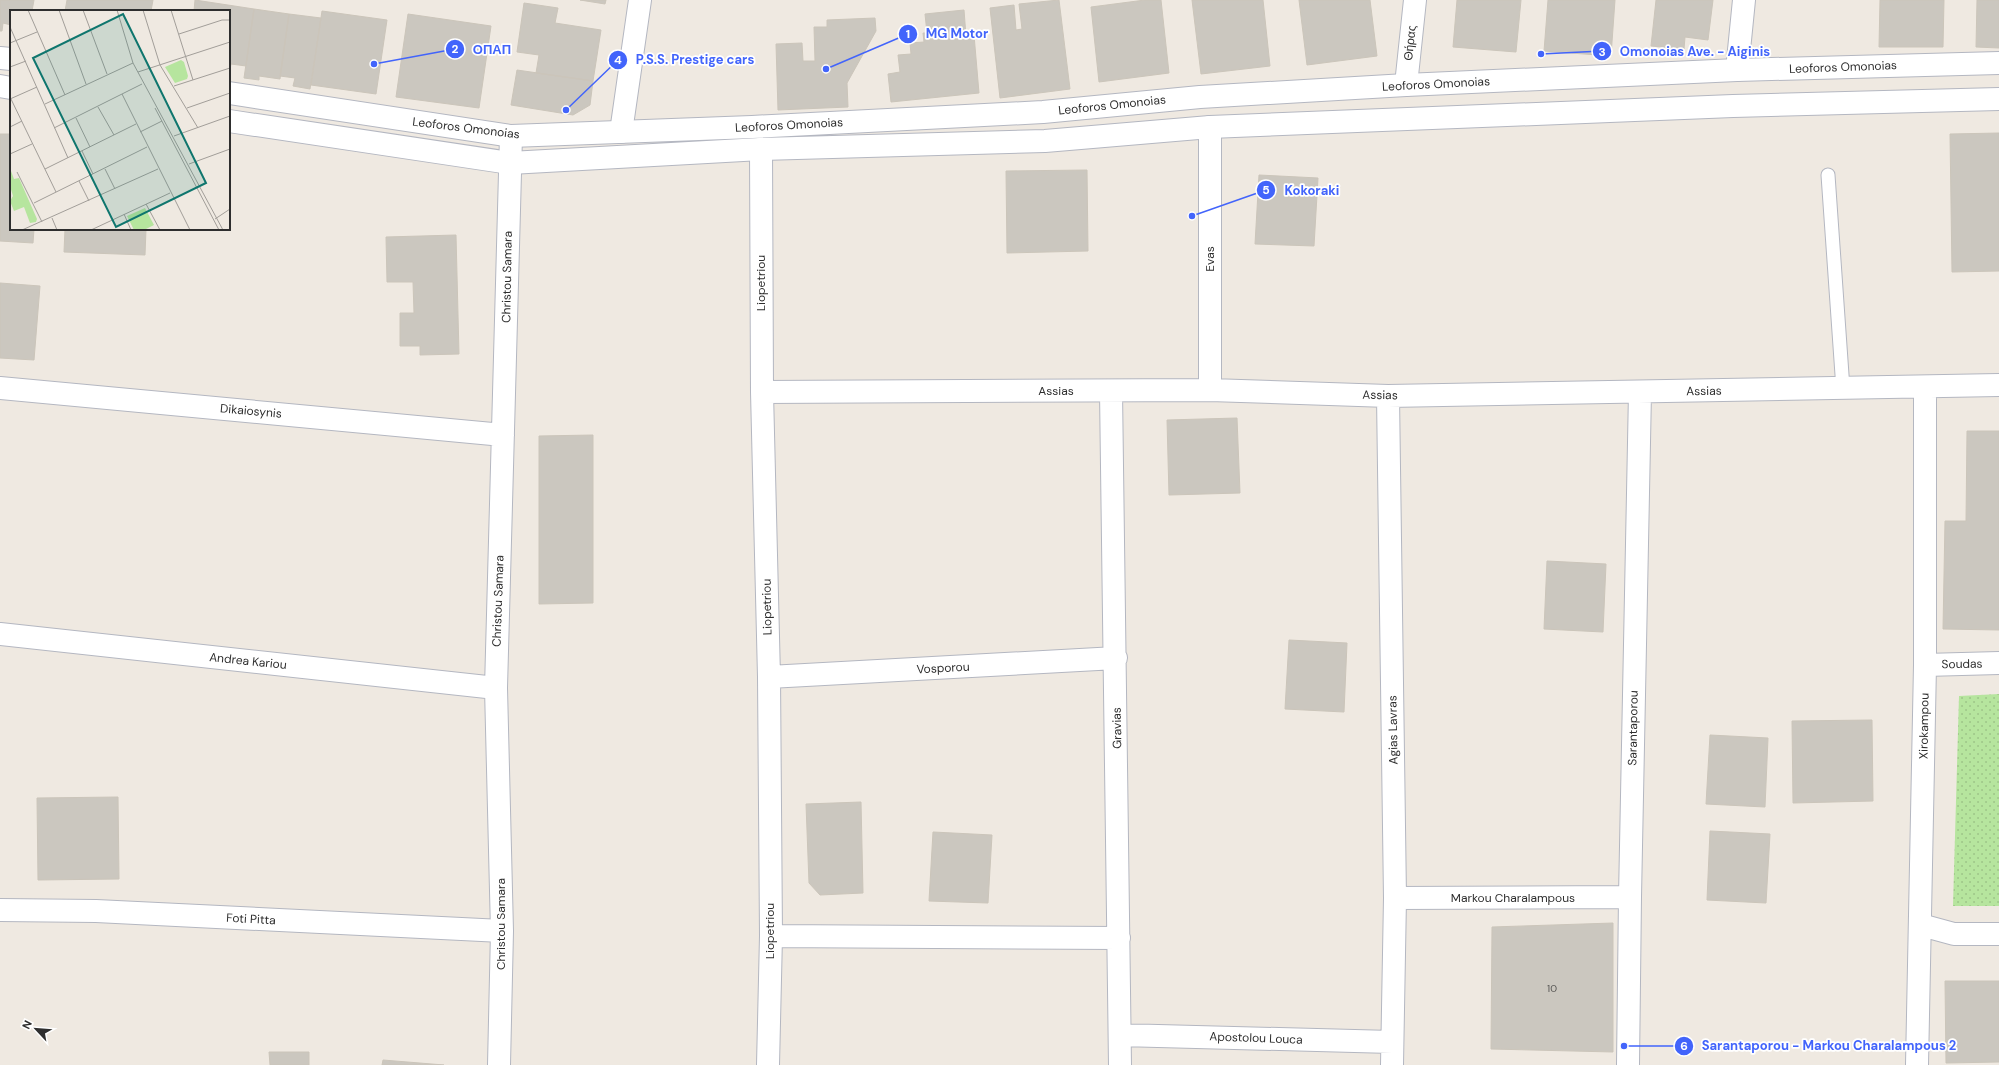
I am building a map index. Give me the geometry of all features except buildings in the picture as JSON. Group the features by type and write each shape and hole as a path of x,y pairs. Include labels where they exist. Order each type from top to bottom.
{"street":[{"path":"621,132 640,0"},
{"name":"Θήρας","path":"1406,85 1415,0"},
{"path":"1737,70 1744,0"},
{"path":"0,58 10,60"},
{"name":"Leoforos Omonoias","path":"230,93 511,136 1043,112 1200,97 1406,85 1737,70 1999,63"},
{"path":"0,86 10,88"},
{"name":"Leoforos Omonoias","path":"230,121 510,163 761,149 1045,141 1210,128 1733,106 1999,99"},
{"name":"Evas","path":"1210,128 1210,390"},
{"name":"Christou Samara","path":"499,1065 502,930 496,688 511,136"},
{"name":"Liopetriou","path":"761,149 762,392 769,678 771,936 768,1065"},
{"name":"Assias","path":"762,392 1210,390 1388,396 1999,385"},
{"name":"Xirokampou","path":"1917,1065 1925,665 1925,387"},
{"name":"Dikaiosynis","path":"0,388 503,434"},
{"name":"Gravias","path":"1111,391 1116,658 1120,1065"},
{"name":"Sarantaporou","path":"1628,1065 1640,392"},
{"name":"Agias Lavras","path":"1388,396 1395,898 1392,1065"},
{"name":"Andrea Kariou","path":"0,634 496,688"},
{"name":"Vosporou","path":"769,678 1116,658"},
{"name":"Soudas","path":"1925,665 1999,664"},
{"name":"Markou Charalampous","path":"1395,898 1630,897"},
{"name":"Foti Pitta","path":"0,910 96,911 502,930"},
{"path":"1921,925 1954,934 1999,934"},
{"path":"771,936 1119,938"},
{"name":"Apostolou Louca","path":"1120,1035 1392,1042"}],"lane":[{"path":"1828,175 1843,389"}],"green space":[{"path":"1999,694 1999,906 1953,906 1959,696"}],"place":[{"name":"Omonoias Ave. - Aiginis","path":"1541,54"},
{"name":"ΟΠΑΠ","path":"374,64"},
{"name":"MG Motor","path":"826,69"},
{"name":"P.S.S. Prestige cars","path":"566,110"},
{"name":"Kokoraki","path":"1192,216"},
{"name":"Sarantaporou - Markou Charalampous 2","path":"1624,1046"}]}
